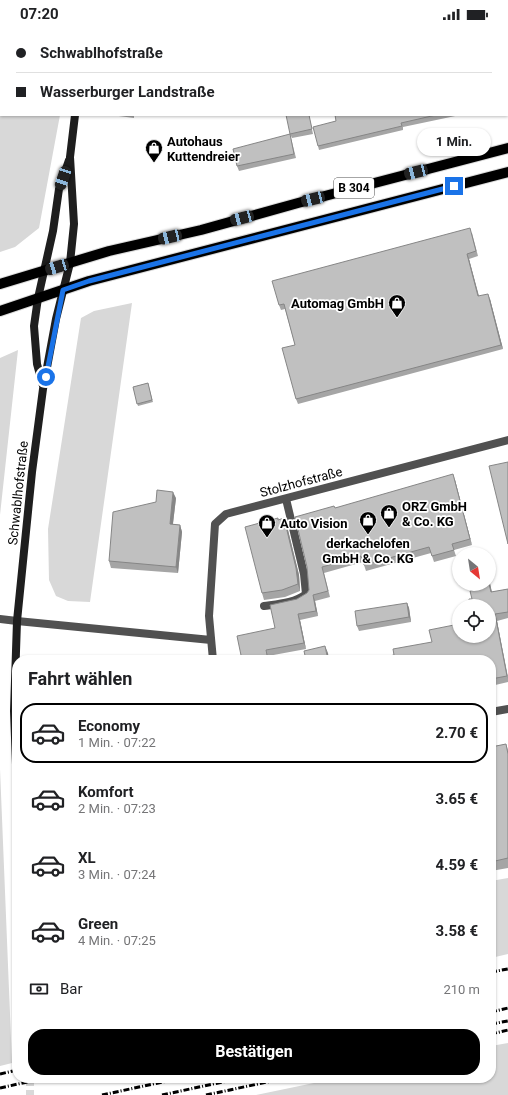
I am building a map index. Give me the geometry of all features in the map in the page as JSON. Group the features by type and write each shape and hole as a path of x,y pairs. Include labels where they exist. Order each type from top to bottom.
{"main road":[{"name":"B 304","path":"0,284 109,251 201,230 508,148"},
{"name":"B 304","path":"0,311 89,281 508,172"}],"street":[{"path":"70,157 75,116"},
{"name":"Schwablhofstraße","path":"15,655 16,621 32,472 43,389 70,263 74,224 70,157"},
{"name":"Schwablhofstraße","path":"43,389 37,364 34,326 38,298 53,231 59,189 70,157"},
{"name":"Stolzhofstraße","path":"212,655 209,616 215,524 226,514 508,440"},
{"path":"264,606 284,603 302,597 306,594 304,574 286,499"},
{"path":"0,619 211,640"},
{"path":"496,711 508,709"}],"shaded area":[{"path":"0,116 60,116 39,228 15,247 0,252"},
{"path":"132,303 90,602 68,601 56,596 49,580 48,529 81,318 94,311"},
{"path":"18,350 0,515 0,358"},
{"path":"0,769 12,1063 0,1066"},
{"path":"508,878 508,954 496,957 496,880"},
{"path":"508,1043 508,1095 256,1095 314,1083 496,1083 496,1045"}],"building":[{"path":"286,116 309,116 312,129 290,134"},
{"path":"335,116 432,116 401,123 402,126 318,146 313,127 336,121"},
{"path":"290,134 294,154 237,166 233,149"},
{"name":"Automag GmbH","path":"470,228 476,251 467,254 478,296 488,294 501,345 296,399 282,348 295,345 284,304 279,305 272,281"},
{"path":"148,383 152,400 137,404 133,387"},
{"path":"508,462 508,544 489,466"},
{"path":"453,474 470,539 452,544 452,551 432,556 429,547 364,565 361,556 322,567 328,591 313,595 316,611 298,614 304,643 266,650 267,655 241,655 237,636 275,628 270,605 297,599 309,590 307,567 295,517 334,506 335,508"},
{"path":"157,490 173,492 170,524 180,525 176,567 109,561 113,512 156,502"},
{"path":"278,518 278,520 284,518 296,568 298,584 282,590 262,593 245,527"},
{"path":"508,589 508,612 496,614 496,599 472,599 470,591 491,592"},
{"path":"407,603 409,617 357,626 355,611"},
{"path":"496,619 507,676 496,678 496,655 394,655 393,649 432,642 429,630 452,625 452,643 496,643"},
{"path":"325,646 327,655 305,655 304,651"},
{"path":"506,744 508,754 508,858 496,861 496,746"}],"tunnel":[{"path":"30,1083 30,1095"}],"railway":[{"path":"496,971 508,969"},
{"path":"496,1011 508,1008"},
{"path":"496,1023 508,1021"},
{"path":"496,1033 508,1030"},
{"path":"0,1074 12,1071"},
{"path":"0,1088 22,1083"},
{"path":"102,1095 158,1083"},
{"path":"162,1095 218,1083"},
{"path":"206,1095 262,1083"}],"place":[{"name":"Autohaus Kuttendreier","path":"154,163"},
{"name":"Automag GmbH","path":"397,318"},
{"name":"ORZ GmbH & Co. KG","path":"389,528"},
{"name":"derkachelofen GmbH & Co. KG","path":"368,535"},
{"name":"Auto Vision","path":"267,538"}],"route":[{"path":"46,377 56,319 63,290 89,281 454,186"}]}
